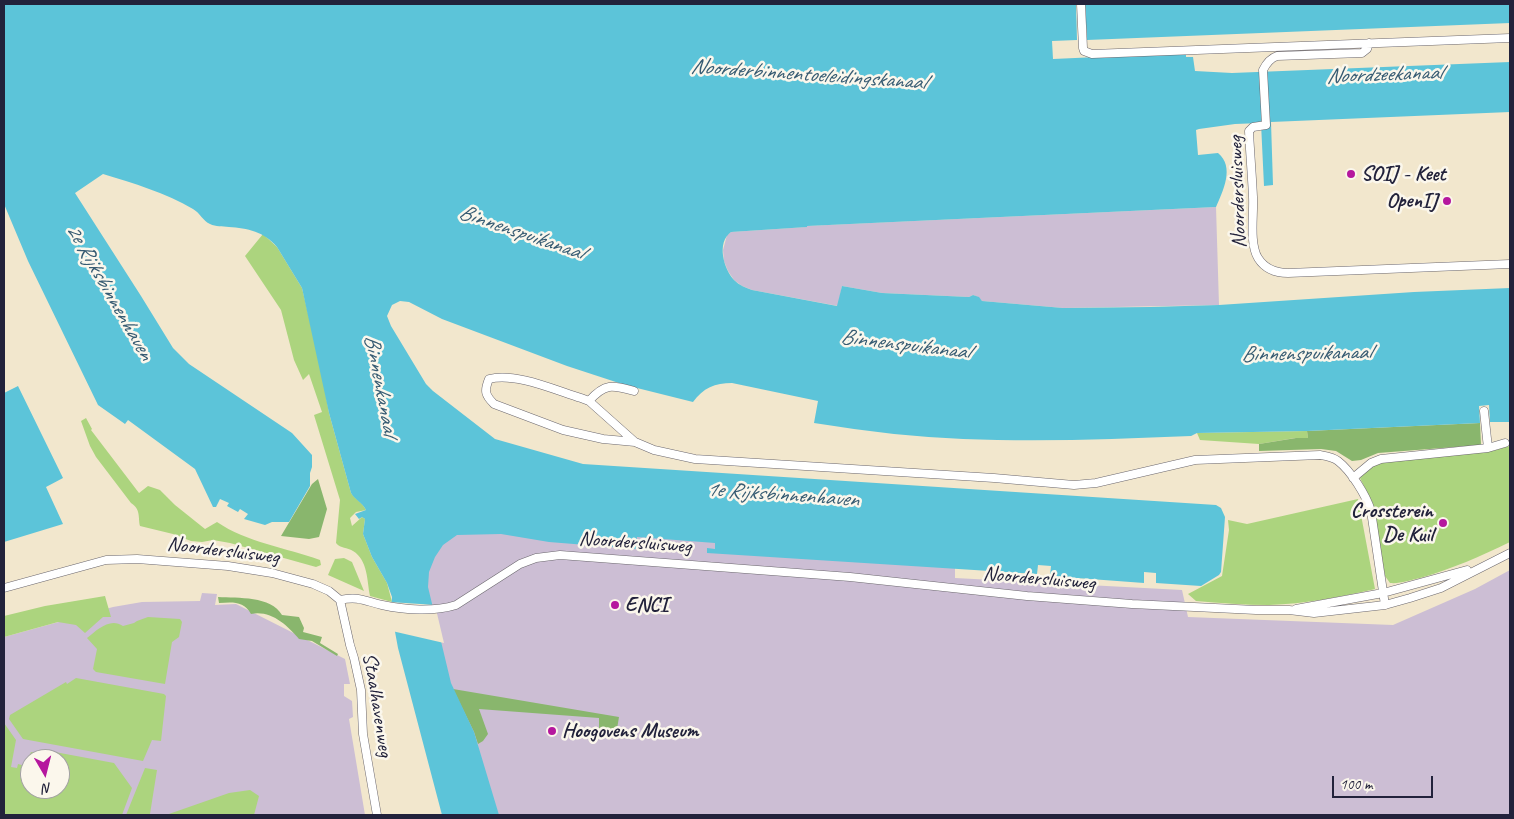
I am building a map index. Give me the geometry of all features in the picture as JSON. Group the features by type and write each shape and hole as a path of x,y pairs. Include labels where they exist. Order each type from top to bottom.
{"street":[{"path":"1081,4 1082,41 1084,51 1087,53 1510,38"},
{"name":"Noordersluisweg","path":"1369,43 1367,49 1362,53 1277,56 1268,62 1263,70 1266,125 1253,127 1249,131 1253,198 1253,244 1256,254 1262,263 1277,272 1299,273 1510,264"},
{"path":"635,442 590,401 512,376 498,376 489,379 485,388 486,396 494,404 563,430 604,439 635,442 654,450 695,459 994,478 1074,485 1096,483 1195,460 1320,455 1331,457 1339,462 1353,478 1368,500 1385,605"},
{"path":"590,401 597,392 608,386 634,391"},
{"path":"1484,411 1488,448"},
{"path":"1353,478 1372,462 1381,459 1488,448 1505,443"},
{"name":"Noordersluisweg","path":"4,588 106,560 137,559 219,565 272,573 321,588 340,600 360,598 381,604 438,609 456,605 520,564 536,558 560,556 850,577 1027,596 1180,606 1289,610 1314,613 1385,605 1441,588 1510,553"},
{"name":"Noordersluisweg","path":"1289,610 1383,593 1483,566"},
{"name":"Staalhavenweg","path":"340,600 361,690 363,734 377,815"}],"shaded area":[{"path":"1216,207 1219,305 1063,308 982,301 973,295 969,297 882,293 842,286 838,306 752,290 734,280 724,261 723,250 727,235 731,232 806,226"},
{"path":"481,524 724,539 955,557 955,578 1182,590 1188,617 1393,625 1475,589 1510,570 1510,815 469,815 419,566 445,529"},
{"path":"202,593 217,594 215,605 236,604 345,659 350,684 344,684 344,696 352,701 353,717 349,719 365,815 4,815 4,637 113,607 142,602 200,601"}],"green space":[{"path":"263,234 277,247 302,288 321,368 329,413 351,493 366,510 356,512 350,518 352,526 362,517 365,519 363,534 372,557 387,583 392,602 370,596 366,571 362,560 353,551 336,543 340,500 314,415 322,412 309,374 303,380 294,360 281,310 245,256"},
{"path":"86,418 91,430 139,493 148,486 160,490 175,505 205,529 217,522 254,540 320,560 321,565 316,567 230,543 213,540 191,541 173,534 140,526 136,508 96,457 90,446 81,421"},
{"path":"1480,423 1481,445 1378,453 1361,460 1352,461 1336,451 1321,449 1259,451 1259,444 1308,438 1307,431"},
{"path":"1307,431 1308,438 1295,438 1259,444 1200,440 1197,433"},
{"name":"Crossterein De Kuil","path":"1510,439 1510,542 1443,571 1405,582 1390,583 1385,576 1373,504 1360,478 1365,471 1386,462 1496,450 1509,446"},
{"path":"318,479 327,509 319,537 309,539 281,536 312,484"},
{"name":"Crossterein De Kuil","path":"1358,499 1375,589 1322,600 1269,605 1196,601 1188,594 1222,576 1229,530 1228,520 1247,524"},
{"path":"344,558 352,562 364,591 328,575 335,559"},
{"path":"105,596 111,617 103,617 85,633 76,625 58,622 4,637 4,616 45,606"},
{"path":"218,597 262,601 270,604 282,615 299,617 304,628 303,632 322,637 320,643 338,654 337,656 312,641 299,639 284,624 272,616 258,613 251,614 238,603 219,603"},
{"path":"148,617 180,619 182,622 179,637 172,642 165,684 96,672 93,669 97,649 87,638 99,628 109,624 113,623 123,626"},
{"path":"76,678 164,694 166,696 161,741 152,740 143,761 23,739 9,719 10,715"},
{"path":"453,689 619,717 616,735 604,733 599,729 599,718 479,709 488,734 478,744"},
{"path":"4,723 16,740 11,767 17,768 18,764 20,765 20,799 70,799 70,755 114,763 132,788 122,815 4,815"},
{"path":"145,768 157,770 150,814 126,815"},
{"path":"250,790 259,796 254,815 166,815 229,793"}],"water":[{"path":"4,4 1076,4 1077,40 1052,41 1053,59 1186,53 1186,57 1193,57 1195,71 1232,73 1510,62 1510,112 1271,122 1273,185 1264,186 1261,123 1235,124 1196,130 1198,155 1218,153 1226,165 1226,179 1216,207 807,226 731,232 726,237 724,243 723,256 727,269 734,280 752,290 837,306 842,286 882,293 969,297 973,295 979,297 982,301 1063,308 1219,305 1414,292 1510,288 1510,422 1490,422 1489,405 1479,406 1480,423 1307,431 1197,433 1191,436 1080,440 968,439 894,434 814,423 818,401 732,383 710,387 693,402 625,385 567,366 442,319 409,302 400,301 392,305 387,316 391,326 426,384 433,391 495,439 583,464 1216,505 1221,508 1225,517 1221,572 1201,586 1156,583 1156,573 1144,572 1144,583 1050,576 1051,566 1038,565 1037,574 707,553 707,548 715,549 715,543 637,537 636,549 549,542 501,534 457,535 443,545 435,557 429,572 428,587 451,683 474,732 499,815 442,815 398,648 391,610 392,597 363,534 365,519 362,517 359,519 355,514 366,510 351,493 329,413 302,288 277,247 261,234 242,228 212,225 193,209 172,198 103,174 75,193 173,348 189,364 292,433 312,455 310,486 289,522 272,522 265,525 244,519 248,514 240,509 238,512 227,506 229,503 220,499 216,507 213,507 195,469 128,420 125,424 98,405 28,261 4,204"},
{"path":"1085,4 1510,4 1510,23 1087,40"},
{"path":"18,386 63,478 46,487 63,524 4,542 4,393"}],"pier":[{"path":"390,602 435,605 444,643 392,631 388,610"}],"place":[{"name":"SOIJ - Keet","path":"1351,174"},
{"name":"OpenIJ","path":"1447,201"},
{"name":"Crossterein De Kuil","path":"1443,523"},
{"name":"ENCI","path":"615,605"},
{"name":"Hoogovens Museum","path":"552,731"}],"water label":[{"name":"Noorderbinnentoeleidingskanaal","path":"808,75"},
{"name":"Noordzeekanaal","path":"1384,75"},
{"name":"Binnenspuikanaal","path":"521,233"},
{"name":"2e Rijksbinnenhaven","path":"109,292"},
{"name":"Binnenspuikanaal","path":"905,345"},
{"name":"Binnenspuikanaal","path":"1306,354"},
{"name":"Binnenkanaal","path":"380,385"},
{"name":"1e Rijksbinnenhaven","path":"782,495"}]}
